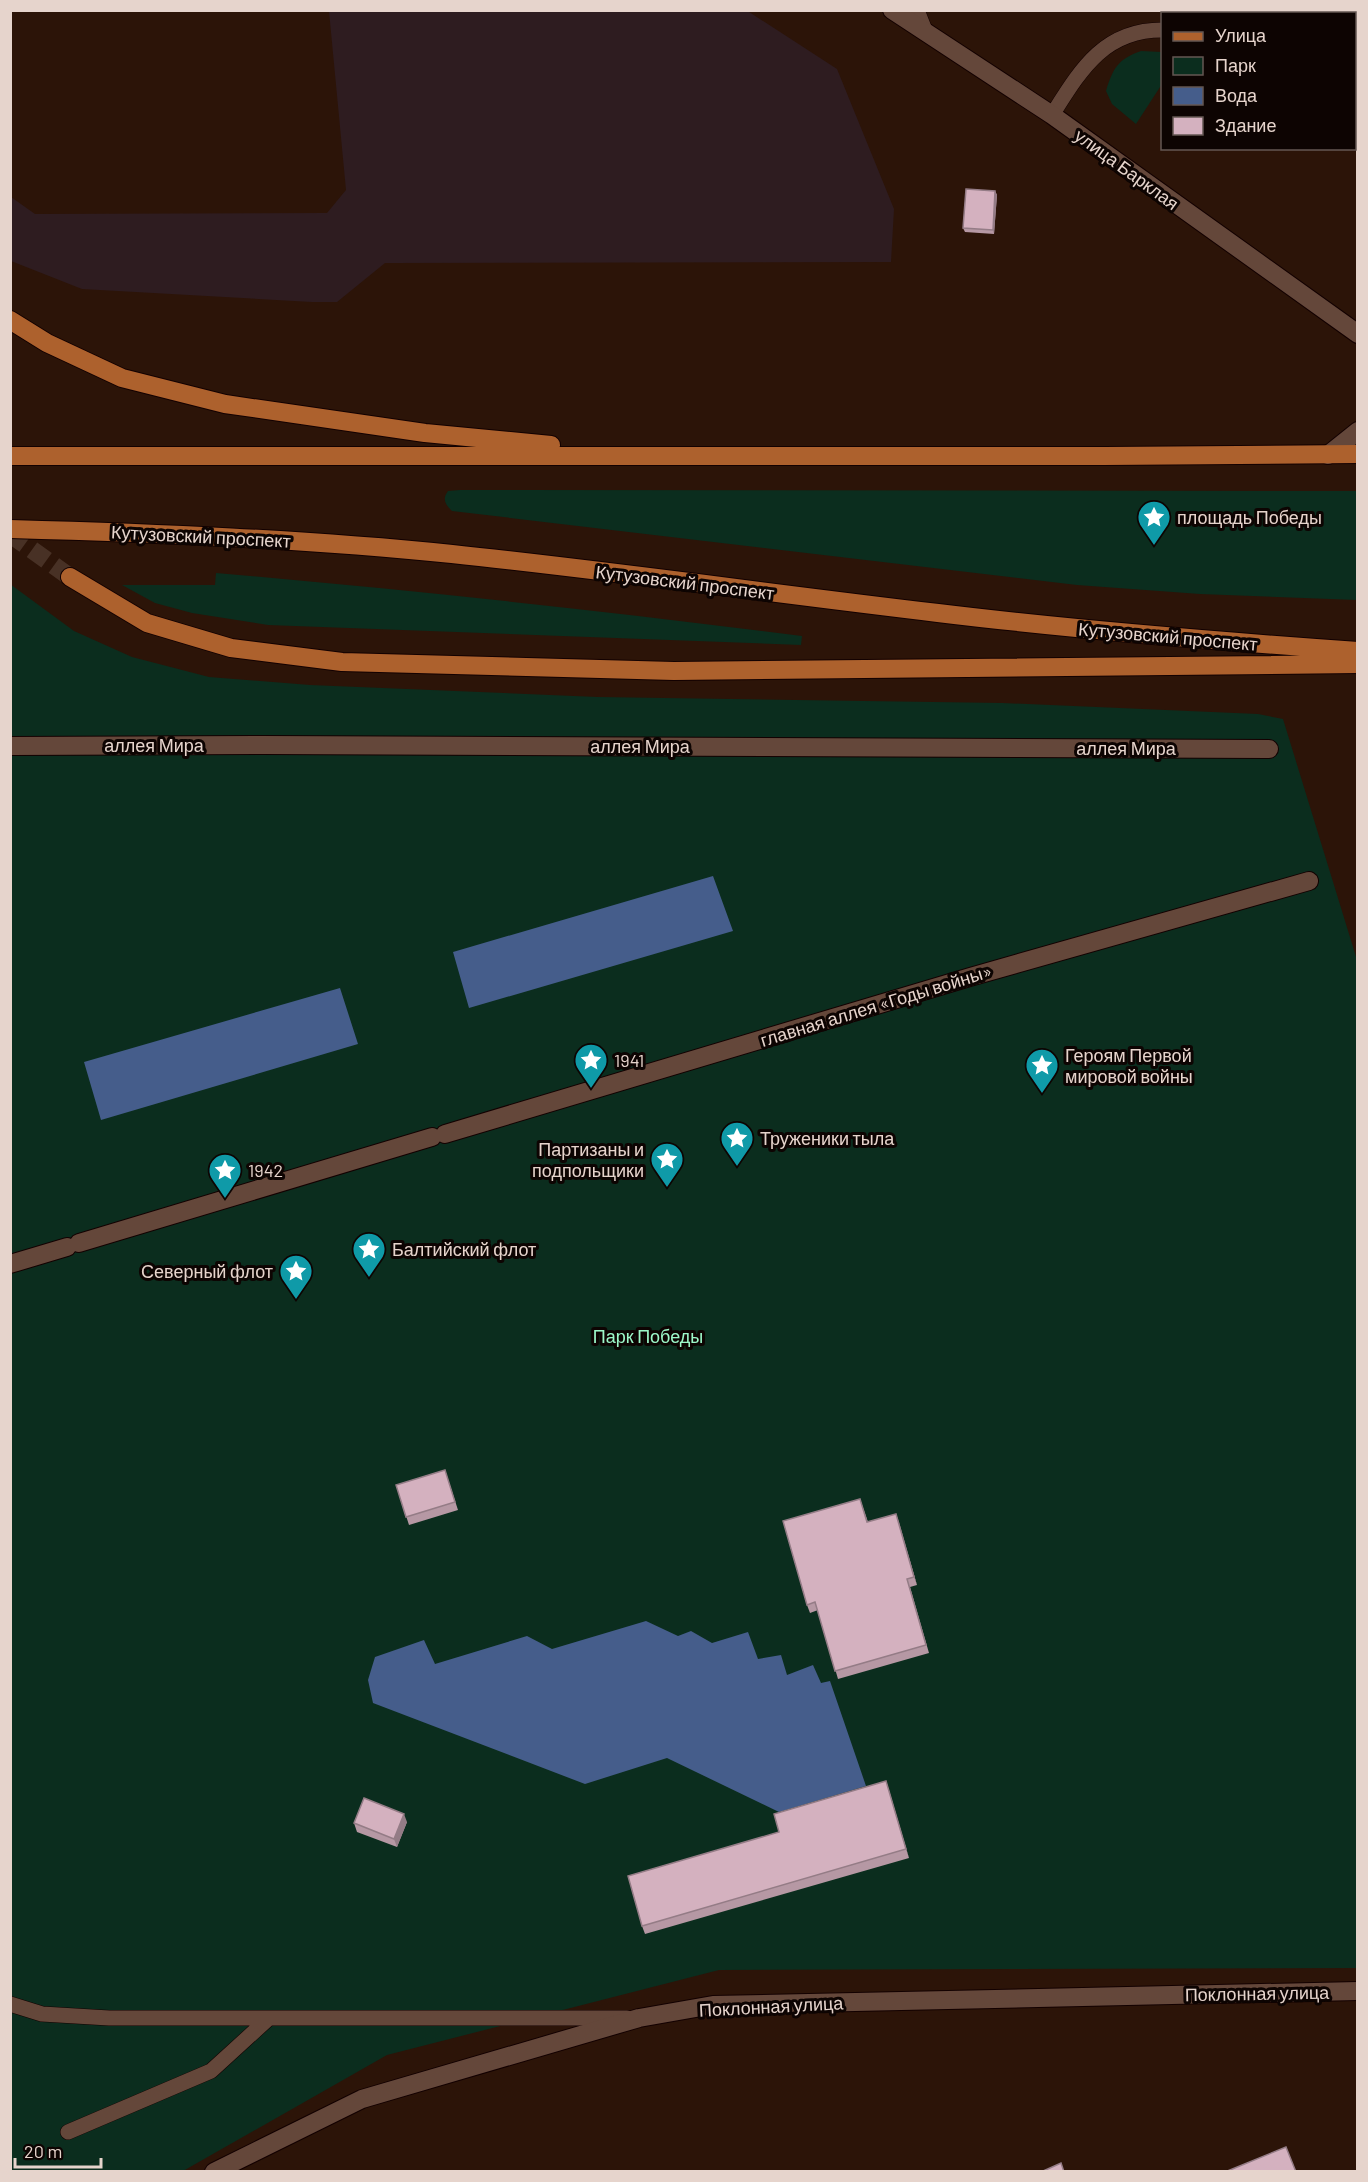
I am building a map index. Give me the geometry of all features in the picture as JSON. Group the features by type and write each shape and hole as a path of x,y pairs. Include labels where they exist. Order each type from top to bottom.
{"main road":[{"path":"10,320 47,343 122,378 225,404 425,433 657,456"},
{"path":"10,456 1358,454"},
{"name":"Кутузовский проспект","path":"10,529 136,532 286,540 452,554 940,614 1129,634 1358,651"},
{"path":"70,577 147,622 158,626 231,648 342,662 674,671 1358,664"}],"street":[{"name":"улица Барклая","path":"892,10 1052,115 1358,334"},
{"path":"1328,455 1358,431"},
{"name":"аллея Мира","path":"10,746 1269,749"},
{"name":"главная аллея «Годы войны»","path":"10,1264 959,980 1309,881"},
{"name":"Поклонная улица","path":"218,2170 362,2100 639,2018 713,2005 1358,1991"}],"lane":[{"path":"917,10 926,33"},
{"path":"1052,115 1091,58 1120,38 1139,32 1161,30"},
{"path":"10,2004 42,2014 109,2018 639,2018"},
{"path":"68,2132 211,2071 268,2019"}],"shaded area":[{"path":"746,10 837,69 894,209 891,262 385,263 337,302 312,302 82,289 11,261 11,197 35,214 327,213 346,190 329,11"}],"green space":[{"path":"1141,51 1161,52 1161,86 1136,124 1112,104 1106,91 1111,76 1127,57"},
{"path":"448,491 1357,491 1357,600 1200,594 1077,585 452,511 446,504 445,497"},
{"path":"216,573 362,586 729,627 802,636 801,645 268,625 192,613 155,603 122,585 215,585"},
{"name":"Парк Победы","path":"10,584 74,631 132,657 209,677 310,685 598,697 1002,703 1258,714 1283,719 1357,960 1357,1968 719,1970 387,2055 183,2171 11,2171"}],"water":[{"path":"713,876 733,931 469,1008 453,952"},
{"path":"340,988 358,1044 101,1120 84,1062"},
{"path":"646,1621 678,1636 691,1631 712,1643 748,1632 758,1659 781,1655 787,1675 813,1665 821,1683 830,1681 866,1786 779,1812 667,1758 585,1784 373,1703 368,1680 375,1657 424,1640 435,1664 527,1636 552,1649"}],"building":[{"path":"966,189 995,191 993,230 963,228"},
{"path":"445,1470 455,1502 406,1517 396,1485"},
{"path":"860,1499 867,1522 896,1514 914,1577 907,1579 926,1645 835,1671 815,1602 807,1605 783,1521"},
{"path":"886,1781 906,1849 642,1926 628,1876 779,1832 774,1814"},
{"path":"364,1798 404,1814 394,1839 354,1823"},
{"path":"1286,2147 1296,2172 1225,2172"},
{"path":"1061,2163 1064,2172 1041,2172"}],"tunnel":[{"path":"10,534 70,577"}],"place":[{"name":"площадь Победы","path":"1154,546"},
{"name":"1941","path":"591,1089"},
{"name":"Героям Первой мировой войны","path":"1042,1094"},
{"name":"Труженики тыла","path":"737,1167"},
{"name":"Партизаны и подпольщики","path":"667,1188"},
{"name":"1942","path":"225,1199"},
{"name":"Балтийский флот","path":"369,1278"},
{"name":"Северный флот","path":"296,1300"}]}
